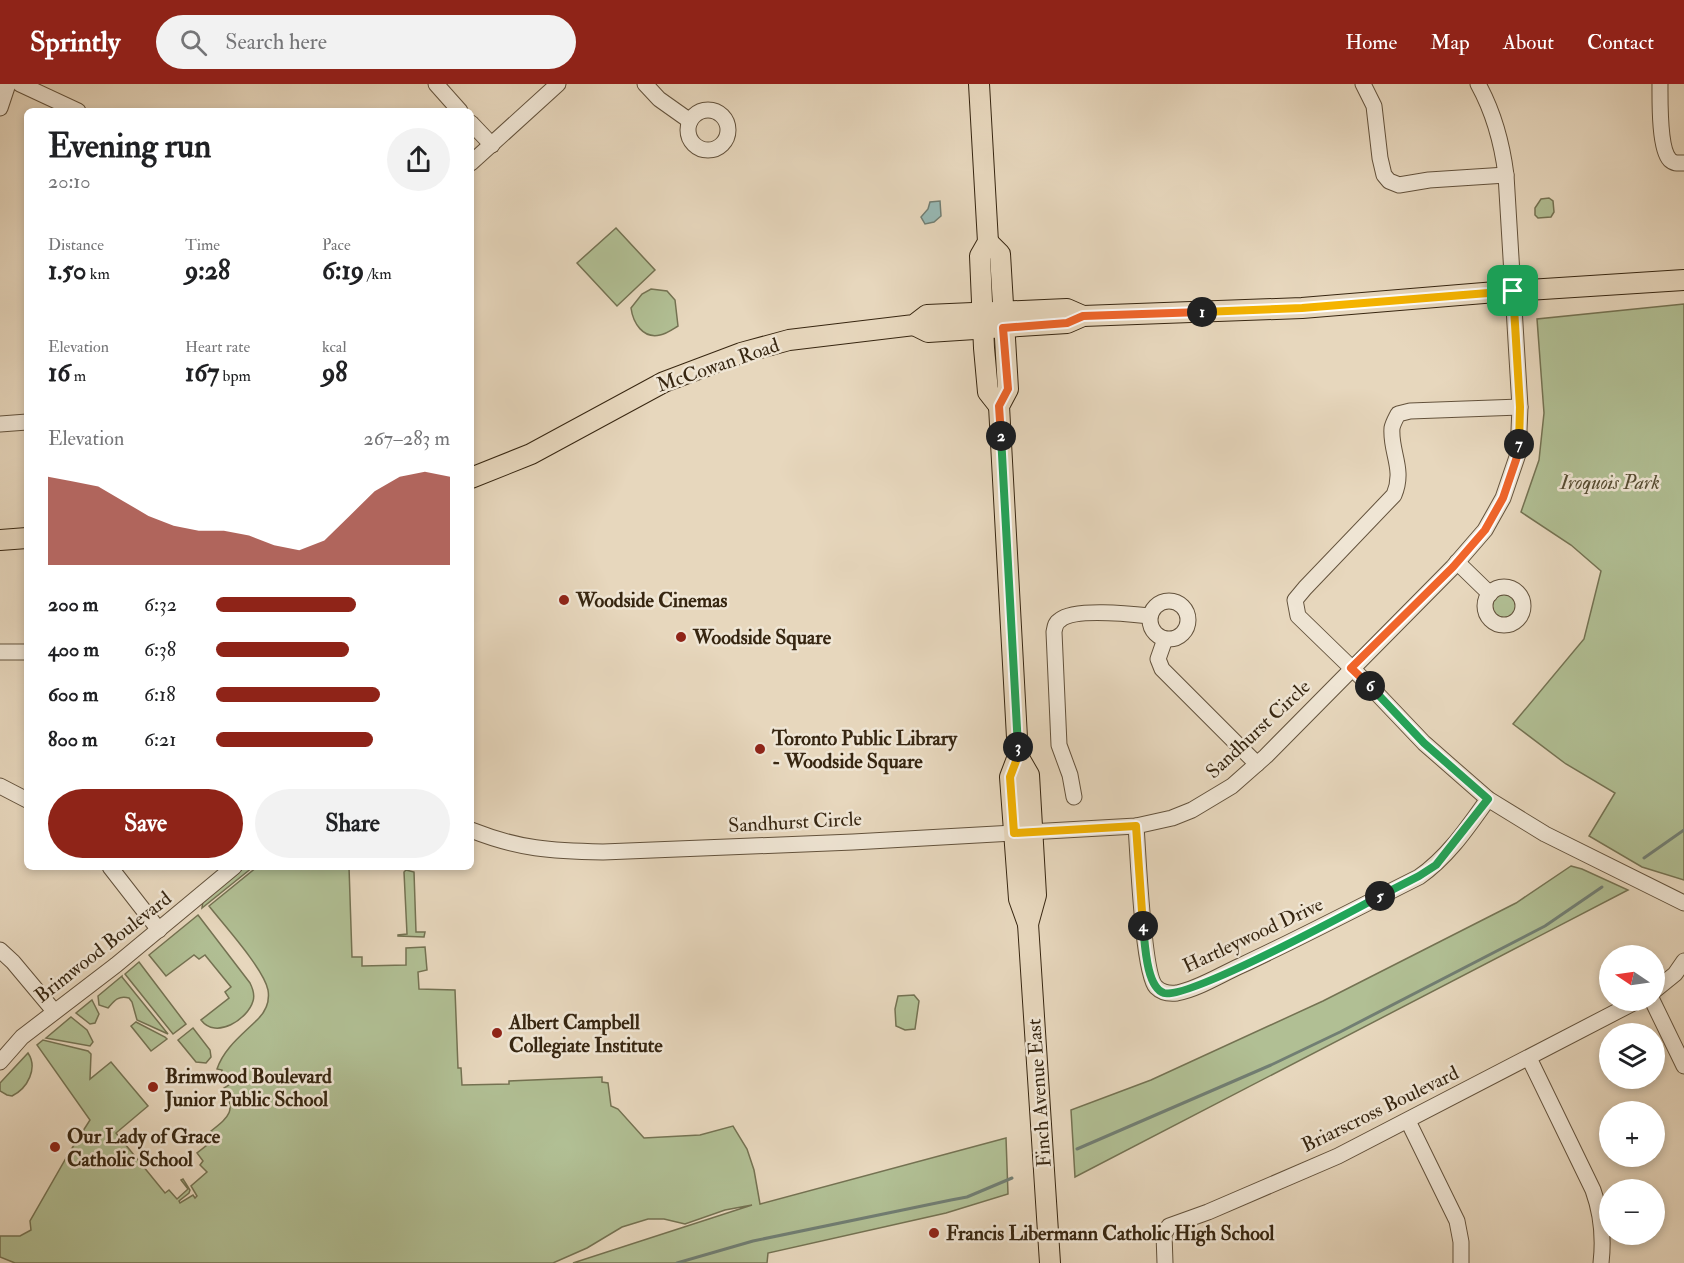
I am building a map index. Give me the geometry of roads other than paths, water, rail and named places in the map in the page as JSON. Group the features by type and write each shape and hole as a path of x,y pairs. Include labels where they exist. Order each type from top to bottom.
{"main road":[{"name":"Finch Avenue East","path":"979,84 988,242 999,255 988,392 999,406 1018,756 1029,775 1023,833 1036,895 1028,924 1050,1263"},
{"name":"McCowan Road","path":"474,477 531,454 664,382 741,353 789,340 914,325 928,332 1067,309 1083,316 1302,308 1684,280"},
{"path":"0,540 24,538"}],"street":[{"path":"0,108 8,84"},
{"path":"20,84 72,108"},
{"path":"436,84 457,108"},
{"path":"474,161 558,84"},
{"path":"645,84 659,99 690,121"},
{"path":"1363,84 1374,106 1380,158 1384,175 1389,181 1399,185 1429,180 1506,175"},
{"path":"1660,84 1662,136 1668,158 1673,163 1684,163"},
{"name":"Sandhurst Circle","path":"474,831 521,847 603,852 1023,833 1136,826 1173,818 1192,810 1232,786 1257,765 1457,562 1485,530 1503,498 1518,454 1520,407 1506,175 1502,146 1484,86"},
{"path":"474,126 492,146"},
{"path":"1520,407 1410,411 1398,414 1392,427 1399,472 1394,495 1295,600 1298,616 1424,743 1488,799 1545,834 1684,903"},
{"path":"0,424 24,422"},
{"path":"1457,562 1490,594"},
{"path":"1165,602 1176,602 1185,610 1188,622 1183,634 1172,640 1165,639 1155,633 1150,616 1156,607 1165,602"},
{"path":"1074,797 1070,775 1059,745 1053,632 1055,625 1059,620 1072,614 1150,616"},
{"path":"1165,639 1158,659 1162,669 1257,765"},
{"path":"0,652 24,652"},
{"path":"0,786 24,798"},
{"name":"Hartleywood Drive","path":"1136,826 1149,975 1155,986 1164,993 1176,993 1274,951 1419,876 1436,865 1488,799"},
{"path":"113,870 159,930"},
{"name":"Brimwood Boulevard","path":"0,1062 22,1037 159,930 230,870"},
{"path":"0,950 14,962 54,1011"},
{"path":"1665,982 1675,974 1684,961"},
{"name":"Briarscross Boulevard","path":"1165,1263 1164,1234 1169,1226 1208,1212 1338,1156 1618,1011"},
{"path":"1657,1011 1684,1066"},
{"path":"1528,1058 1593,1190 1600,1209 1603,1229 1601,1263"},
{"path":"1408,1121 1457,1221 1461,1242 1461,1263"}],"water":[{"path":"940,201 941,216 934,222 925,224 921,217 928,209 930,202"}],"waterway":[{"path":"1644,858 1684,830"},
{"path":"1077,1149 1271,1065 1340,1032 1545,926 1602,887"},
{"path":"677,1263 753,1241 967,1197 1012,1178"}],"place":[{"name":"Woodside Cinemas","path":"564,600"},
{"name":"Woodside Square","path":"681,637"},
{"name":"Toronto Public Library - Woodside Square","path":"760,749"},
{"name":"Albert Campbell Collegiate Institute","path":"497,1033"},
{"name":"Brimwood Boulevard Junior Public School","path":"153,1087"},
{"name":"Our Lady of Grace Catholic School","path":"55,1147"},
{"name":"Francis Libermann Catholic High School","path":"934,1233"}],"park label":[{"name":"Iroquois Park","path":"1610,482"}]}
